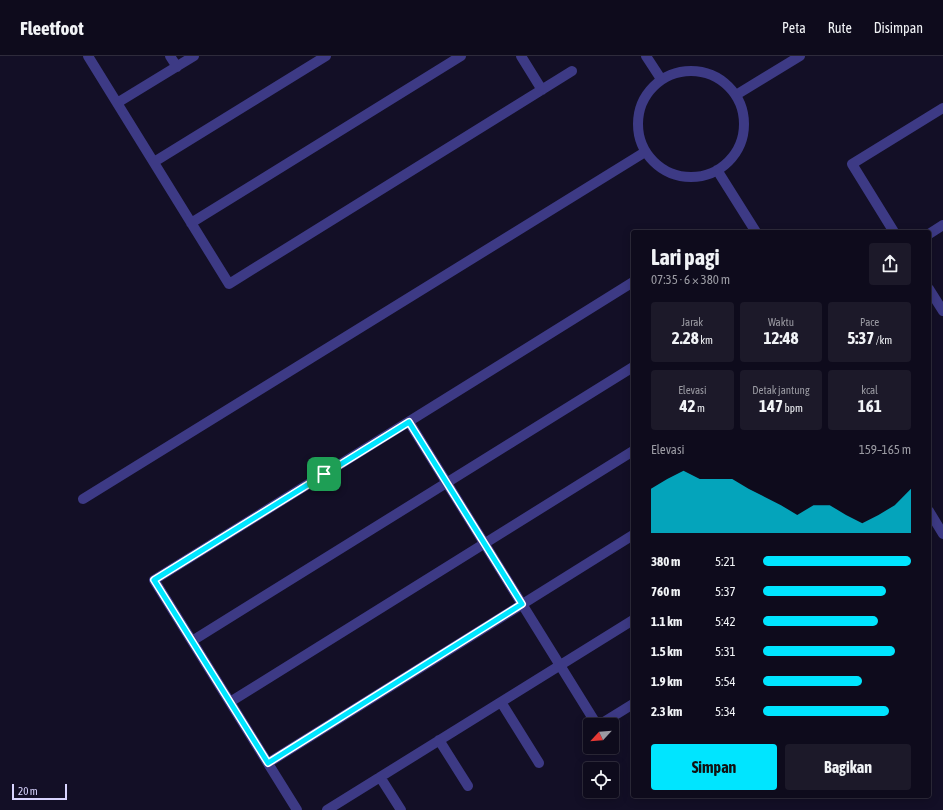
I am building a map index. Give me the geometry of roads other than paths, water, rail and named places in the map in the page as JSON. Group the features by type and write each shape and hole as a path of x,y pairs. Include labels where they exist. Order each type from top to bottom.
{"street":[{"path":"88,56 228,284 572,71"},
{"path":"170,56 177,66"},
{"path":"117,103 194,56"},
{"path":"154,162 326,56"},
{"path":"191,223 461,56"},
{"path":"521,56 542,90"},
{"path":"646,56 661,79"},
{"path":"736,96 800,56"},
{"path":"688,70 702,72 723,81 736,96 744,116 743,137 733,156 717,170 698,177 678,175 659,166 645,152 638,130 638,118 645,96 661,79 678,72 688,70"},
{"path":"893,230 852,164 943,108"},
{"path":"83,499 645,152"},
{"path":"717,170 755,230"},
{"path":"931,233 943,226"},
{"path":"297,810 154,580 631,283"},
{"path":"931,292 943,311"},
{"path":"192,641 631,368"},
{"path":"409,422 594,718"},
{"path":"230,702 631,452"},
{"path":"931,514 943,534"},
{"path":"268,763 631,536"},
{"path":"327,810 631,621"},
{"path":"501,702 539,763"},
{"path":"610,718 631,705"},
{"path":"439,740 468,786"},
{"path":"380,777 401,810"}]}
